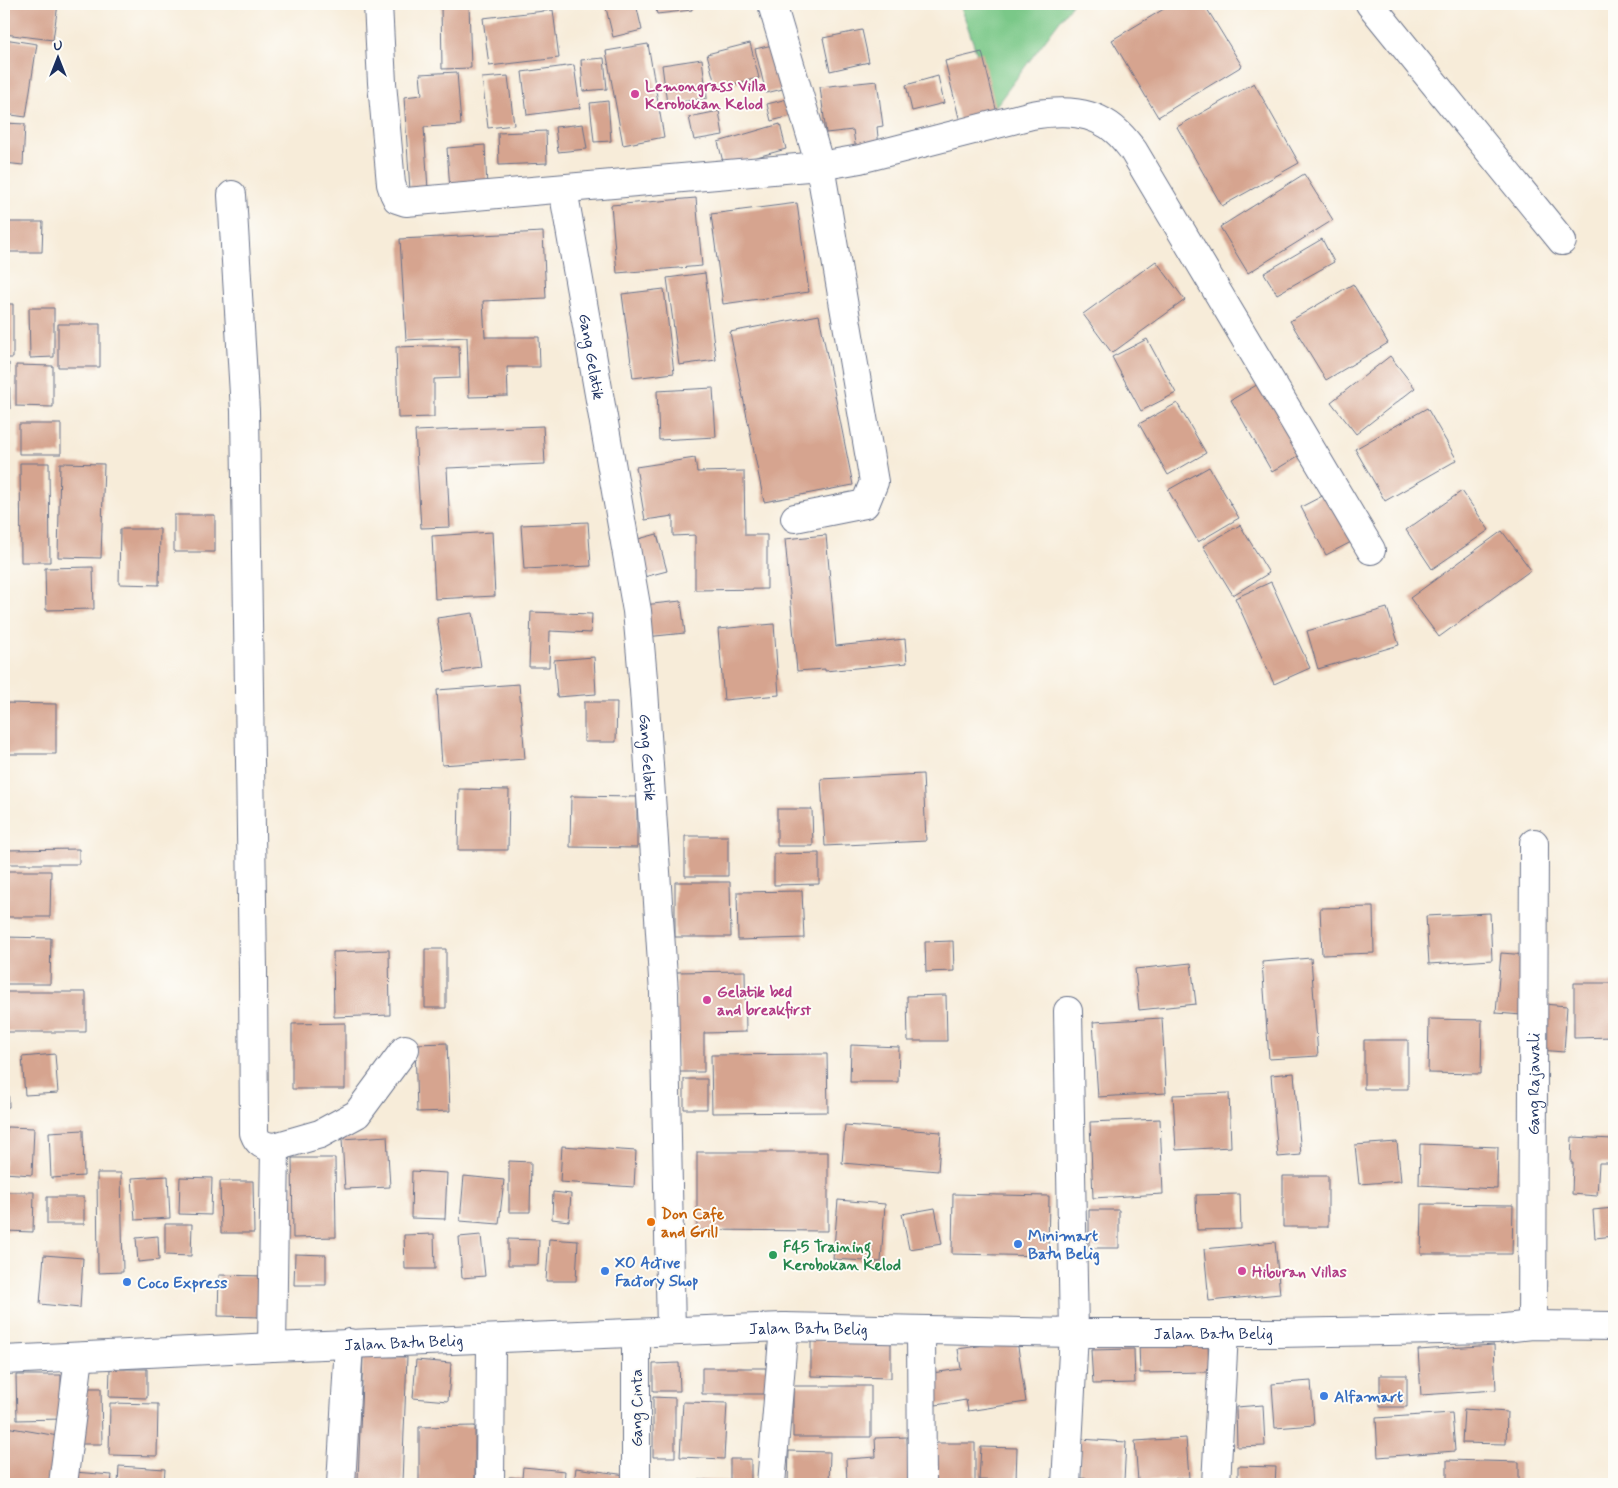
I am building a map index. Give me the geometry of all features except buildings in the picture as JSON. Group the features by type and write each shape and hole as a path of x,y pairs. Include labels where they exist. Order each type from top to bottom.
{"street":[{"path":"378,4 391,184 398,199 406,202 820,166 860,159 1032,115 1054,112 1079,113 1098,119 1117,131 1133,150 1371,550"},
{"path":"772,4 820,166 874,482 865,504 795,518"},
{"path":"1370,4 1562,241"},
{"name":"Gang Gelatik","path":"563,189 638,611 664,993 670,1331"},
{"path":"232,195 245,411 254,1133 257,1141 264,1146 275,1147 320,1134 357,1114 405,1048"},
{"name":"Gang Rajawali","path":"1532,1326 1534,843"},
{"path":"1066,1484 1074,1333 1068,1011"},
{"path":"272,1347 275,1147"},
{"name":"Jalan Batu Belig","path":"4,1360 349,1343 784,1327 921,1331 1224,1333 1614,1326"},
{"path":"771,1484 784,1327"},
{"path":"921,1331 922,1484"},
{"name":"Gang Cinta","path":"636,1332 636,1484"},
{"path":"1216,1484 1224,1333"},
{"path":"490,1484 491,1339"},
{"path":"342,1484 349,1343"},
{"path":"63,1484 79,1357"}],"green space":[{"path":"960,4 1072,4 995,107"}],"place":[{"name":"Lemongrass Villa Kerobokan Kelod","path":"635,94"},
{"name":"Gelatik bed and breakfirst","path":"707,1000"},
{"name":"Don Cafe and Grill","path":"651,1222"},
{"name":"Minimart Batu Belig","path":"1018,1244"},
{"name":"F45 Training Kerobokan Kelod","path":"773,1255"},
{"name":"XO Active Factory Shop","path":"605,1271"},
{"name":"Hiburan Villas","path":"1242,1271"},
{"name":"Coco Express","path":"127,1282"},
{"name":"Alfamart","path":"1324,1396"}]}
